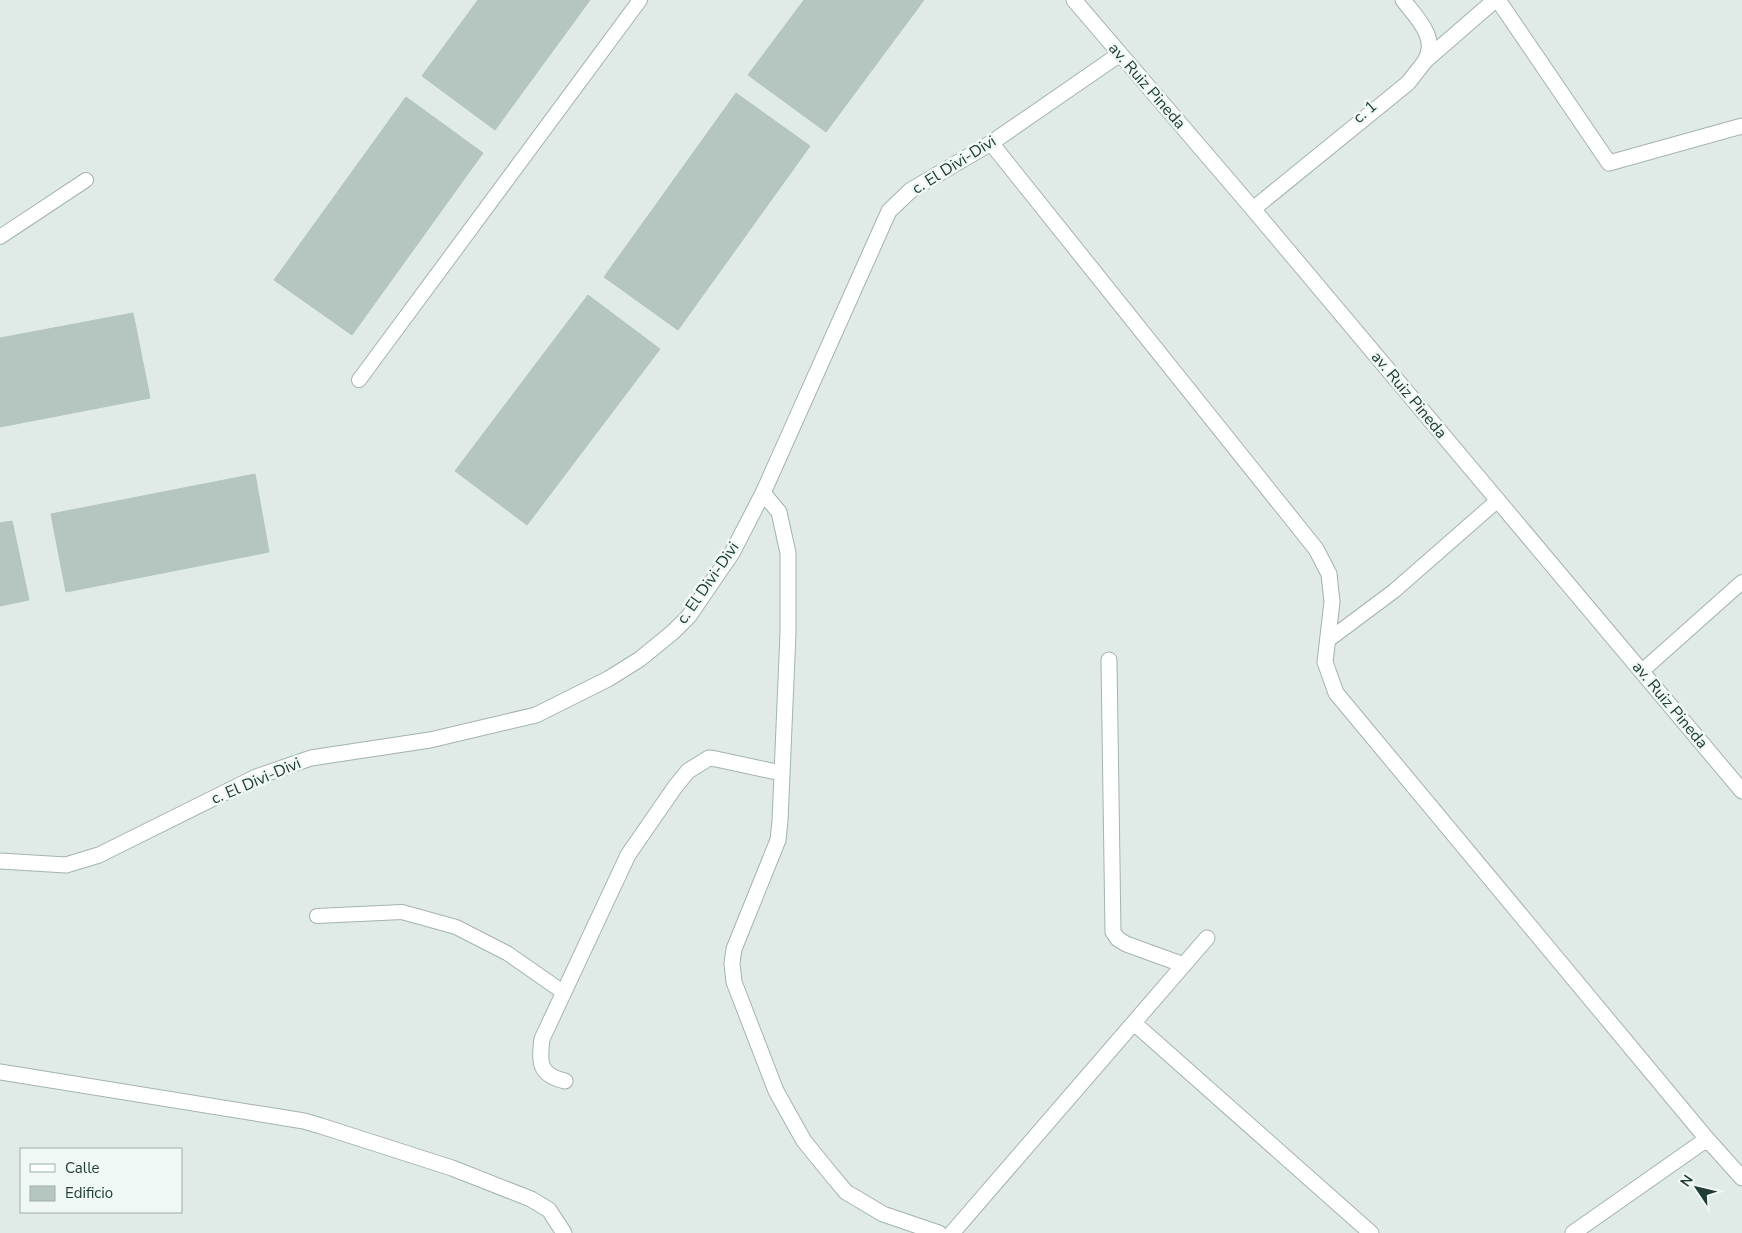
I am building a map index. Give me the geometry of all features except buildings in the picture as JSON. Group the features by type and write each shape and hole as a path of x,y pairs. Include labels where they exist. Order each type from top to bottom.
{"street":[{"name":"av. Ruiz Pineda","path":"1074,0 1253,209 1742,791"},
{"path":"1403,0 1426,31 1429,48 1426,60"},
{"path":"1253,209 1408,83 1426,60 1497,0 1609,163 1742,126"},
{"name":"c. El Divi-Divi","path":"0,861 66,864 99,855 256,778 311,758 430,740 536,715 608,678 640,658 673,632 689,616 732,553 763,493 889,210 911,190 991,143 1120,54"},
{"path":"991,143 1316,549 1329,574 1332,602 1325,662 1336,693 1742,1178"},
{"path":"763,493 779,512 788,553 788,633 782,773 778,840 734,950 732,963 734,982 776,1091 804,1142 846,1192 883,1214 939,1233"},
{"path":"1109,660 1113,932 1118,939 1126,944 1184,964"},
{"path":"565,1081 552,1078 543,1070 540,1057 542,1039 628,854 675,787 688,771 709,758 782,773"},
{"path":"952,1233 1134,1024 1206,938"},
{"path":"1134,1024 1371,1233"},
{"path":"0,1072 322,1126 452,1168 531,1199 549,1210 564,1233"},
{"path":"1573,1233 1708,1139"}],"lane":[{"path":"359,380 640,0"},
{"path":"0,237 86,180"},
{"path":"1327,641 1394,591 1498,500"},
{"path":"1642,672 1742,582"},
{"path":"317,916 402,912 456,927 507,953 564,992"}]}
